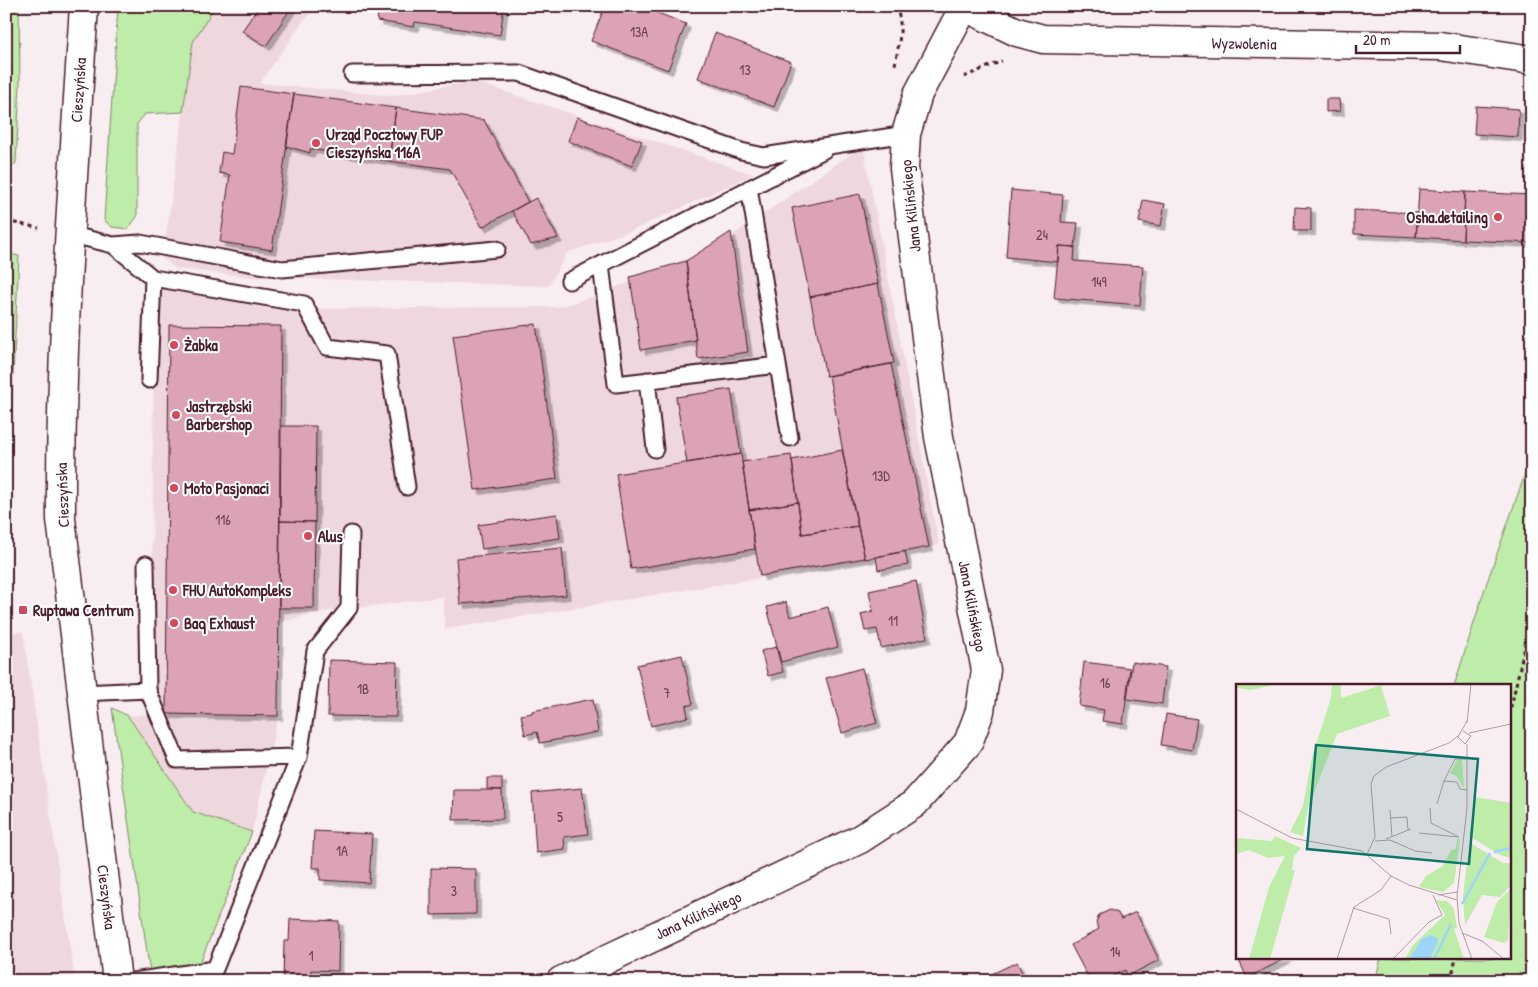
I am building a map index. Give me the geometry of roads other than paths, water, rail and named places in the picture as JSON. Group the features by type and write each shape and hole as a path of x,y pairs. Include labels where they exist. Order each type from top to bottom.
{"street":[{"name":"Cieszyńska","path":"84,6 69,234 61,455 61,519 118,981"},
{"name":"Wyzwolenia","path":"964,7 1017,32 1043,39 1440,46 1532,60"},
{"name":"Jana Kilińskiego","path":"561,981 860,839 914,804 968,743 980,711 986,670 939,437 906,185 906,134 918,94 964,7"}],"lane":[{"path":"352,74 519,73 756,155 764,156 906,134"},
{"path":"569,281 834,144"},
{"path":"749,188 790,438"},
{"path":"69,234 113,245 140,243 282,269 497,249"},
{"path":"113,245 153,278 304,304 327,347 387,354 407,486"},
{"path":"601,265 616,384 778,365"},
{"path":"150,380 153,278"},
{"path":"647,380 655,449"},
{"path":"133,981 214,969 299,757 315,651 349,608 351,534"},
{"path":"146,564 148,690 177,760 299,757"},
{"path":"81,693 148,690"}],"place":[{"name":"Urząd Pocztowy FUP Cieszyńska 116A","path":"316,143"},
{"name":"Osha.detailing","path":"1498,217"},
{"name":"Żabka","path":"174,345"},
{"name":"Jastrzębski Barbershop","path":"176,415"},
{"name":"Moto Pasjonaci","path":"174,488"},
{"name":"Alus","path":"308,536"},
{"name":"FHU AutoKompleks","path":"173,590"},
{"name":"Ruptawa Centrum","path":"23,610"},
{"name":"Baq Exhaust","path":"174,623"}]}
